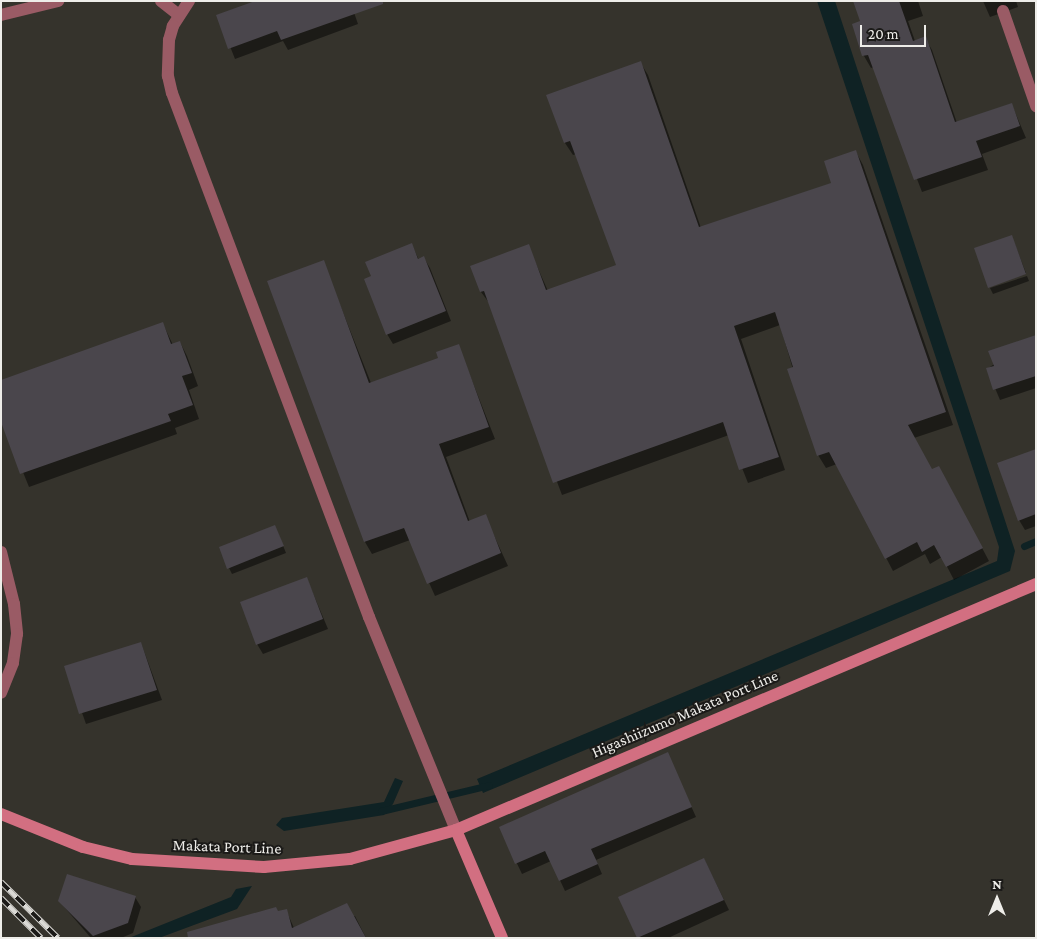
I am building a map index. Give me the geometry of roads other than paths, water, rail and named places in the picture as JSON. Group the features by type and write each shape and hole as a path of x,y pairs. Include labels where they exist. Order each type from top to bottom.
{"main road":[{"name":"Higashiizumo Makata Port Line","path":"456,830 1036,584"},
{"name":"Makata Port Line","path":"1,814 83,847 132,858 211,866 264,867 350,859 456,830"},
{"path":"456,830 502,938"}],"street":[{"path":"1,15 58,1"},
{"path":"161,1 179,15"},
{"path":"189,1 173,26 168,55 172,93 365,608 456,830"},
{"path":"1003,11 1036,106"},
{"path":"1,552 14,604 17,634 13,663 1,693"}],"water":[{"path":"817,1 835,1 1015,551 1010,571 483,793 477,779 997,561 999,547"},
{"path":"395,778 403,781 393,804 384,815 284,831 276,825 282,818 384,802"},
{"path":"252,886 237,909 159,938 129,938 231,897 236,889"}],"waterway":[{"path":"1024,546 1036,541"},
{"path":"381,811 489,785"}],"railway":[{"path":"1,882 58,938"},
{"path":"1,898 41,938"}]}
